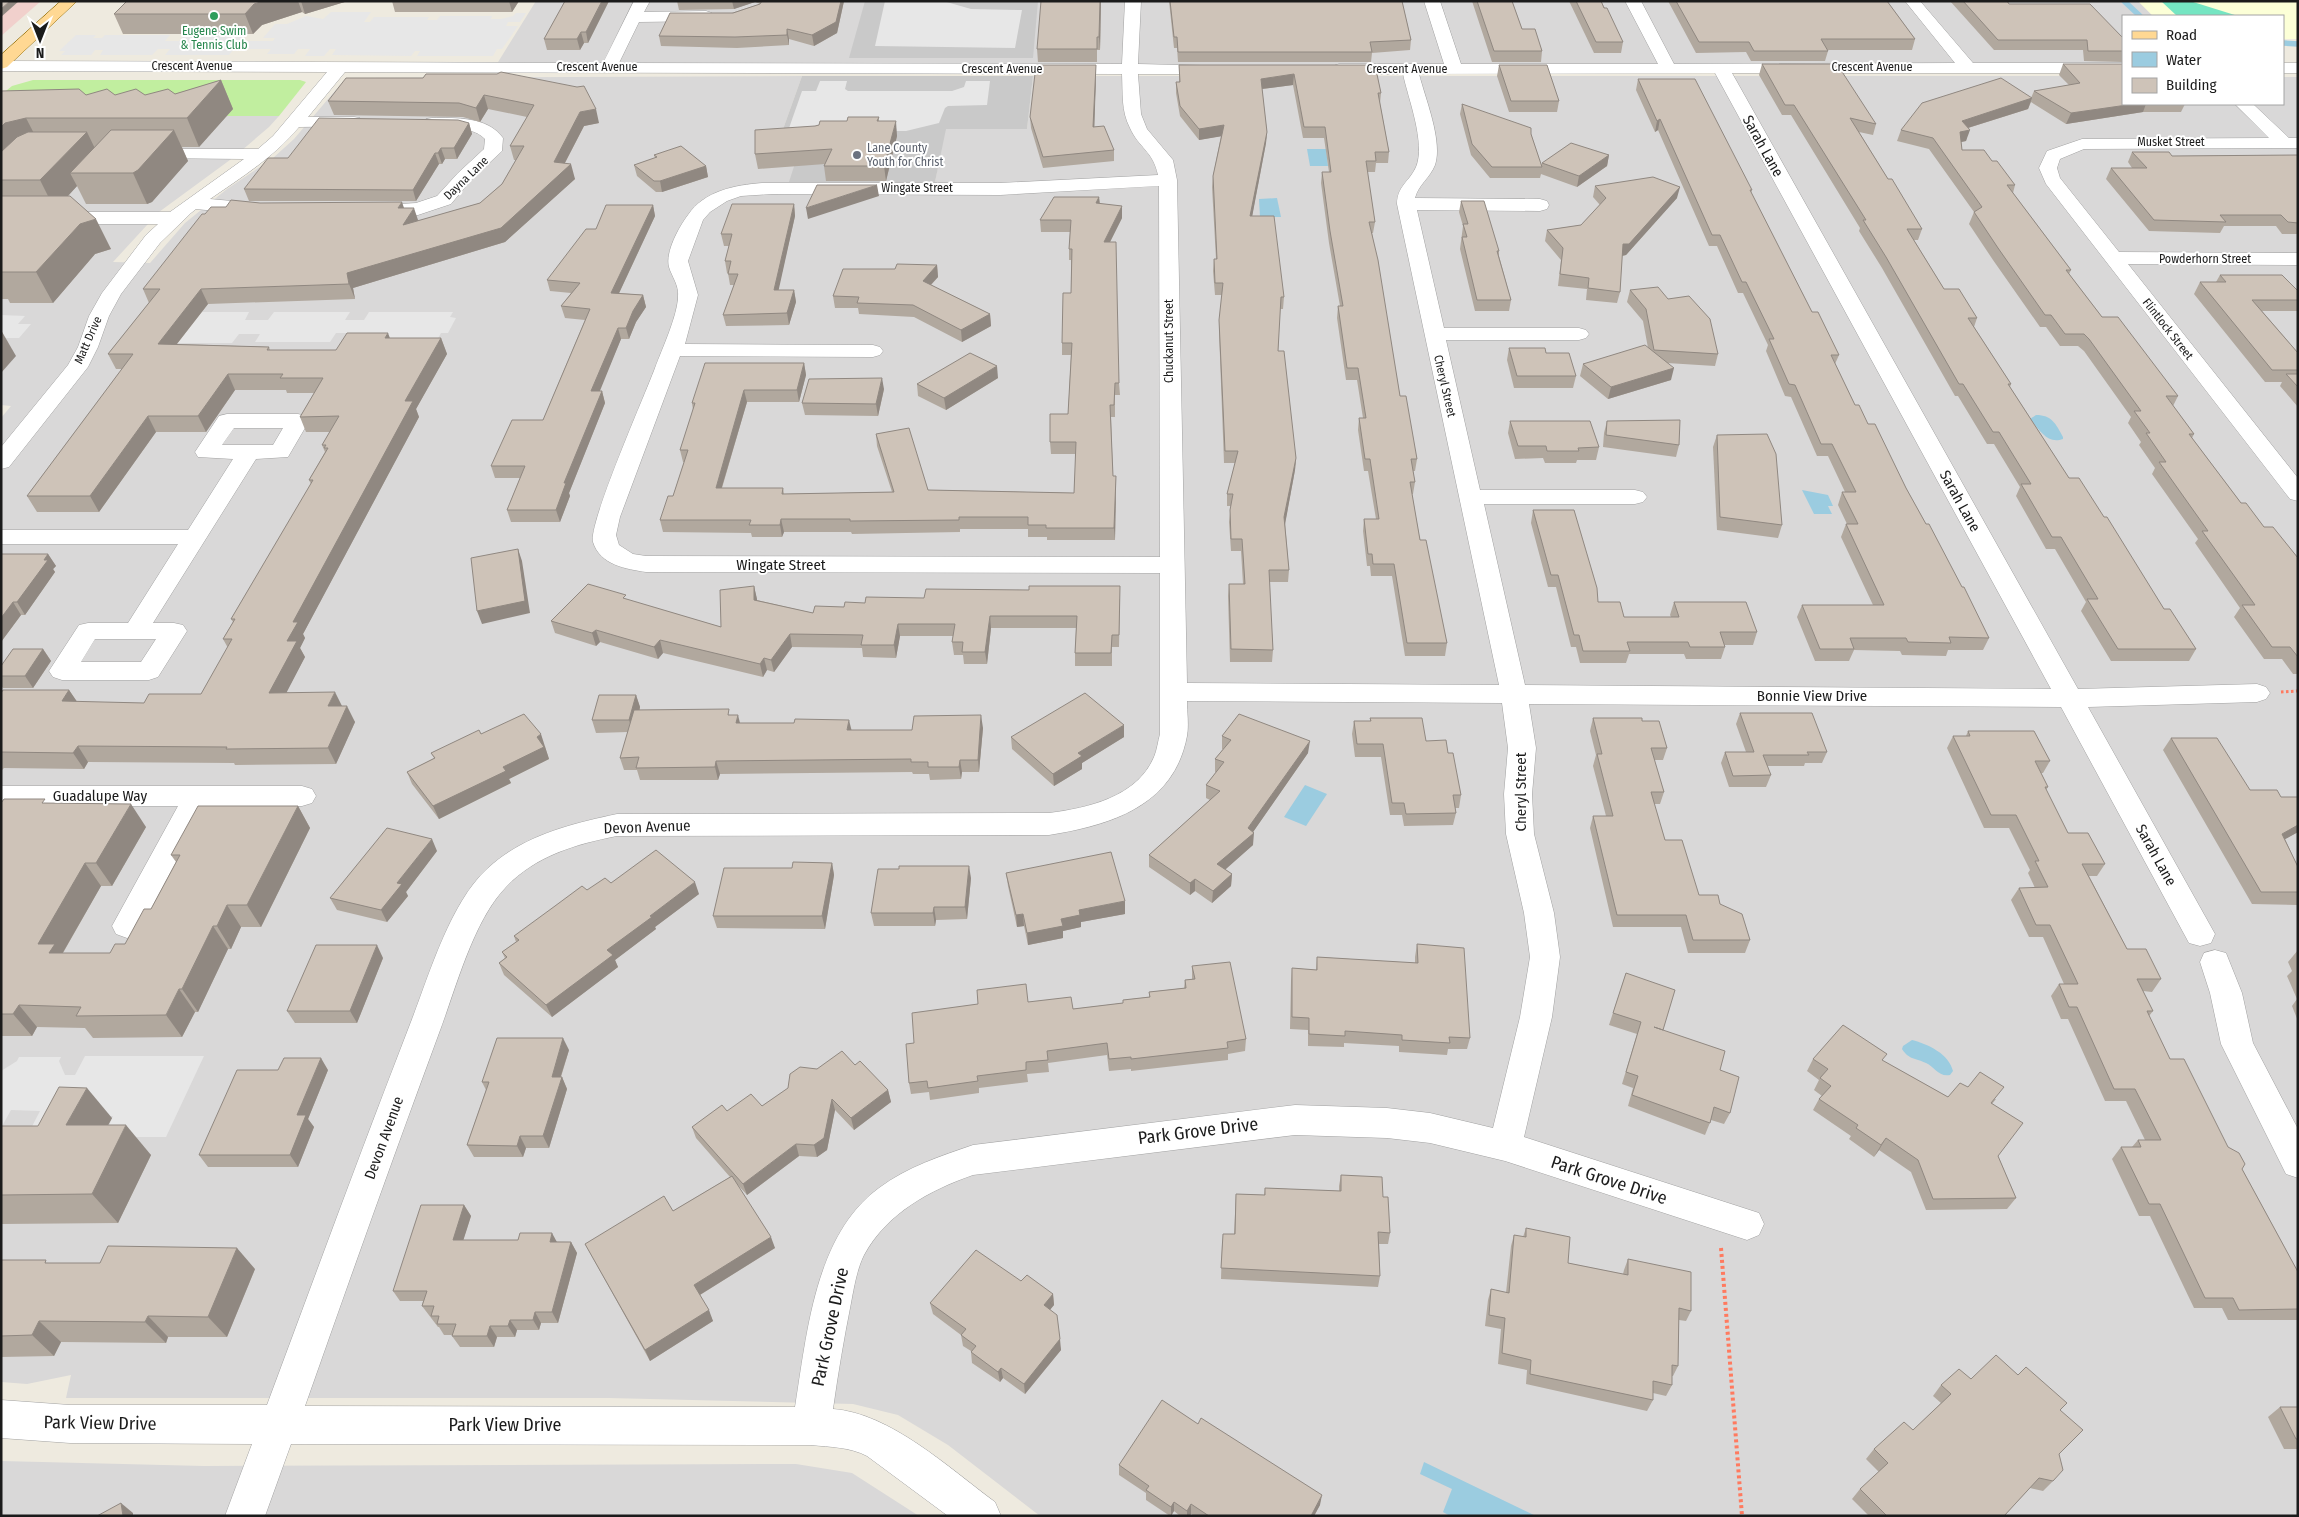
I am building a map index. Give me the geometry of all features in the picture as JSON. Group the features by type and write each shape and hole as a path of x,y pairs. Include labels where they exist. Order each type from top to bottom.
{"main road":[{"path":"1,65 70,1"}],"street":[{"path":"609,66 642,1"},
{"name":"Chuckanut Street","path":"1133,1 1130,69 1133,120 1164,160 1168,180 1173,692"},
{"path":"1432,1 1454,69"},
{"path":"1633,1 1668,67"},
{"path":"1912,1 1967,67"},
{"path":"635,16 717,16"},
{"name":"Crescent Avenue","path":"1,65 1230,69"},
{"name":"Matt Drive","path":"1,462 77,367 88,346 99,316 116,286 153,239 193,202 262,154 295,122 341,66"},
{"name":"Crescent Avenue","path":"1320,69 1668,67 2122,68"},
{"name":"Sarah Lane","path":"1720,67 2200,934"},
{"path":"1410,68 1426,138 1428,159 1422,172 1407,191 1406,204 1540,205"},
{"path":"2284,68 2298,68"},
{"path":"2244,105 2291,143"},
{"path":"295,122 374,122"},
{"name":"Dayna Lane","path":"357,210 406,210 437,203 450,195 464,177 490,155 494,147 495,142 491,134 471,125 414,122"},
{"name":"Musket Street","path":"2049,160 2053,155 2070,147 2095,143 2291,143"},
{"path":"130,154 262,154"},
{"name":"Flintlock Street","path":"2049,160 2048,173 2052,180 2298,494"},
{"name":"Wingate Street","path":"1168,180 1008,188 772,188 731,193 712,202 698,214 679,256 678,265 690,293 673,350 605,528 604,542 608,550 616,557 629,562 671,565 1171,565"},
{"path":"193,202 283,210"},
{"path":"60,218 74,204"},
{"name":"Cheryl Street","path":"1406,204 1433,334 1514,695 1522,748 1518,794 1520,834 1539,913 1545,957 1536,1017 1505,1146"},
{"path":"1,218 174,218"},
{"name":"Powderhorn Street","path":"2112,258 2298,259"},
{"name":"Cheryl Street","path":"1433,334 1579,334"},
{"path":"673,350 873,351"},
{"path":"135,631 249,452"},
{"path":"1470,497 1635,497"},
{"path":"1,537 194,537"},
{"name":"Bonnie View Drive","path":"1173,692 2069,698 2257,693"},
{"name":"Devon Avenue","path":"245,1516 407,1075 468,916 478,898 489,884 535,849 558,839 585,831 617,825 1049,824 1079,820 1104,813 1128,802 1142,792 1165,765 1171,751 1174,734 1173,692"},
{"name":"Guadalupe Way","path":"1,796 302,796"},
{"path":"127,926 198,796"},
{"path":"2215,962 2226,993 2237,1044 2287,1121 2298,1163"},
{"name":"Park Grove Drive","path":"811,1426 823,1347 836,1288 843,1261 855,1238 868,1220 903,1190 948,1168 972,1160 1295,1120 1387,1123 1430,1128 1505,1146 1732,1220"},
{"name":"Park View Drive","path":"1,1419 70,1424 811,1426 837,1428 862,1433 881,1442 981,1516"}],"path":[{"path":"1732,1220 1742,1516"}],"shaded area":[{"path":"1,1 41,1 1,36"},
{"path":"536,1 2138,1 2152,15 2122,15 2122,68 495,67"},
{"path":"865,1 1038,1 1033,58 849,58"},
{"path":"885,1 943,1 971,9 1022,10 1015,48 875,46"},
{"path":"2138,1 2298,1 2298,39 2284,39 2284,15 2152,15"},
{"path":"331,12 371,12 364,22 370,22 374,17 429,17 427,20 437,20 440,16 492,16 491,19 501,19 513,16 516,13 526,13 520,22 508,22 506,26 518,26 502,49 497,49 493,56 417,56 420,51 415,51 411,56 332,55 336,49 330,49 324,56 305,56 310,49 298,49 294,54 267,54 271,49 234,49 229,55 165,55 170,49 158,49 152,55 100,55 103,50 95,50 91,55 61,55 65,51 59,51 76,35 96,35 93,38 102,38 105,35 170,35 165,41 179,41 184,35 244,35 240,41 273,41 275,38 263,38 275,24 287,24 306,16 323,19"},
{"path":"802,76 782,132 935,182 945,129 1027,129 1033,76 2122,76 2122,105 2284,105 2284,77 2298,77 2298,1516 1040,1516 948,1445 898,1415 853,1404 609,1398 66,1398 71,1375 27,1384 1,1382 1,418 11,406 1,405 1,158 76,116 279,116 234,157 159,212 113,262 150,263 185,223 227,189 273,158 294,139 340,85 350,80 362,78"},
{"path":"802,76 1033,76 1027,129 946,129 935,182 789,182 805,132 782,132"},
{"path":"820,81 847,81 845,89 848,91 952,91 964,87 966,81 990,81 987,105 948,106 945,108 939,123 906,131 788,131 802,91 816,91"},
{"path":"171,312 249,312 245,320 268,320 274,312 350,312 345,320 364,320 369,312 453,312 450,317 456,318 448,333 441,333 436,342 353,342 358,333 336,333 330,342 255,342 260,334 239,334 232,343 149,343"},
{"path":"1,315 25,316 18,324 31,324 19,338 1,338"},
{"path":"85,1056 204,1056 166,1137 104,1137 113,1116 85,1116 27,1136 40,1111 11,1110 1,1128 1,1071 17,1061 19,1057 61,1057 59,1061 65,1075 75,1075"},
{"path":"1,1461 204,1466 796,1464 852,1473 919,1516 1,1516"}],"green space":[{"path":"2161,1 2190,1 2235,15 2176,15"},
{"path":"33,80 300,80 306,82 279,116 1,116 1,95 12,86"}],"water":[{"path":"1307,149 1326,149 1328,166 1310,166"},
{"path":"1277,198 1281,217 1260,217 1259,199"},
{"path":"2036,415 2041,415 2053,421 2063,439 2052,440 2044,435 2030,419"},
{"path":"1802,490 1828,495 1833,506 1828,506 1832,514 1814,514"},
{"path":"1305,785 1327,794 1306,826 1284,817"},
{"path":"1912,1040 1931,1047 1942,1055 1951,1065 1953,1071 1950,1075 1942,1075 1926,1063 1907,1055 1902,1049 1903,1046"},
{"path":"1424,1462 1536,1516 1450,1516 1443,1512 1452,1489 1420,1474"}],"building":[{"path":"1,1 10,1 1,9"},
{"path":"127,1 264,1 254,4 245,14 114,14"},
{"path":"565,1 602,1 586,32 581,32 577,39 544,39"},
{"path":"762,1 841,1 836,22 812,35 787,29 787,35 735,37 659,36 670,13 733,13 760,4"},
{"path":"1041,1 1100,1 1097,49 1037,49"},
{"path":"1170,1 1402,1 1411,40 1370,42 1372,52 1178,52 1177,37 1174,37"},
{"path":"1477,1 1512,1 1522,29 1535,29 1542,51 1494,51"},
{"path":"1576,1 1601,1 1604,8 1607,8 1623,42 1596,42"},
{"path":"1676,1 1887,1 1915,39 1821,39 1828,51 1754,51 1749,42 1699,42"},
{"path":"1963,1 2007,1 2009,4 2090,4 2122,37 2122,51 2088,51 2087,40 1998,40"},
{"path":"1762,64 1837,64 1876,124 1850,118 1888,179 1892,179 1922,229 1907,229 1910,234 1944,289 1959,289 1977,318 1968,318 2069,478 2079,478 2104,517 2107,517 2164,609 2170,609 2196,649 2118,649 2087,599 2098,599 2061,537 2052,537 2021,484 2031,484 1999,432 1993,432 1963,384 1959,384 1863,220 1866,220 1794,105 1785,105"},
{"path":"2063,64 2122,64 2122,105 2127,105 2071,113 2034,91 2080,83"},
{"path":"1036,65 1096,65 1093,127 1104,126 1114,150 1043,157 1030,117"},
{"path":"1179,65 1375,65 1389,152 1375,152 1376,161 1366,161 1375,222 1369,222 1378,260 1400,396 1406,396 1417,459 1411,459 1415,482 1410,482 1420,540 1426,540 1447,643 1407,643 1394,564 1373,564 1372,554 1368,554 1364,519 1379,519 1370,459 1365,459 1359,418 1366,418 1358,368 1347,368 1338,306 1343,306 1322,172 1331,172 1325,127 1304,127 1294,74 1261,79 1267,132 1250,216 1274,216 1284,297 1281,297 1278,351 1284,351 1296,458 1284,517 1289,570 1269,570 1273,650 1231,649 1229,584 1245,584 1242,539 1231,539 1230,510 1233,494 1227,494 1238,451 1225,451 1219,320 1223,283 1215,283 1214,259 1217,259 1213,176 1224,125 1199,129 1180,106 1176,82 1180,82"},
{"path":"1499,65 1547,65 1559,101 1511,101"},
{"path":"501,72 577,87 584,86 596,109 580,112 554,162 571,164 501,228 347,273 349,284 201,289 158,344 269,347 267,350 336,350 347,333 388,333 385,338 441,338 405,401 413,401 293,622 298,622 287,641 297,641 269,693 335,692 328,706 347,706 328,748 226,749 227,747 78,746 73,753 1,752 1,693 3,690 69,690 62,701 144,703 149,694 201,694 232,639 223,639 235,619 231,619 313,480 309,480 328,448 324,448 326,445 322,445 339,416 300,417 323,378 280,378 283,374 228,374 198,416 148,416 90,496 27,496 133,354 108,354 160,289 143,289 202,214 205,214 211,207 226,207 231,200 260,203 402,202 398,208 414,208 403,225 480,203 502,184 524,146 510,146 534,105 484,95 476,108 459,103 328,101 346,78 423,78 426,74 497,74"},
{"path":"2001,78 2032,98 1962,121 1970,130 1960,132 1962,150 1984,150 1992,161 1997,161 2015,185 2007,185 2071,270 2066,270 2102,317 2118,317 2178,396 2166,396 2194,434 2189,434 2241,503 2246,503 2264,527 2273,527 2298,558 2298,657 2290,647 2272,647 2242,605 2255,605 2202,531 2208,531 2159,462 2166,462 2146,433 2150,433 2134,411 2141,411 2089,339 2084,334 2065,334 2051,315 2045,315 1974,212 1982,207 1933,138 1901,130 1922,103"},
{"path":"1638,79 1695,79 1812,312 1818,312 1839,355 1831,355 1855,405 1859,405 1868,424 1875,424 1906,488 1926,524 1929,524 1962,587 1964,587 1989,638 1949,637 1951,643 1908,642 1906,638 1850,638 1854,649 1820,649 1802,605 1884,605 1846,524 1858,524 1842,492 1856,492 1832,444 1821,444 1795,385 1789,384 1769,339 1774,339 1746,282 1742,282 1720,235 1712,235 1660,119 1657,121"},
{"path":"221,80 187,118 26,118 5,123 1,127 1,91 79,89 86,95 107,89 115,95 136,89 145,95 168,89 175,94"},
{"path":"1462,104 1531,128 1531,134 1542,167 1492,167 1472,144"},
{"path":"848,117 879,117 877,121 896,121 884,166 824,166 832,149 755,154 755,130 815,126 819,125 820,121 847,121"},
{"path":"319,118 458,120 469,123 454,148 441,148 438,153 435,153 413,190 244,189 268,158 288,158"},
{"path":"111,130 174,130 138,170 133,173 70,173"},
{"path":"28,132 87,132 40,180 1,180 1,152 17,137"},
{"path":"1571,143 1609,155 1579,176 1542,163"},
{"path":"681,146 706,166 660,181 654,181 634,165 657,157 654,155"},
{"path":"2132,152 2169,152 2172,156 2298,155 2298,223 2288,222 2281,215 2220,215 2226,222 2154,220 2111,168 2147,168"},
{"path":"1653,177 1680,187 1629,244 1623,244 1620,292 1588,288 1589,278 1560,274 1563,248 1547,230 1581,225 1606,198 1595,186"},
{"path":"817,185 877,185 806,208"},
{"path":"1,196 70,196 96,219 80,224 36,272 1,272"},
{"path":"1054,197 1099,197 1096,203 1122,206 1104,242 1116,242 1119,383 1115,383 1114,405 1110,405 1113,476 1116,476 1114,528 1046,528 1046,525 1028,525 1028,517 959,517 959,520 850,521 850,519 781,519 780,525 749,525 751,520 660,520 668,496 673,496 688,450 680,450 705,363 804,363 797,390 744,390 716,488 783,488 782,494 894,492 876,434 909,428 928,490 1074,493 1076,442 1050,442 1050,414 1068,414 1072,343 1062,343 1063,293 1071,293 1072,249 1069,249 1071,220 1040,220"},
{"path":"1461,201 1484,201 1511,300 1477,300 1462,237 1467,237 1463,224 1468,224"},
{"path":"732,204 794,204 774,290 794,290 787,313 723,315 738,274 728,274 731,261 725,261 732,234 721,234"},
{"path":"606,205 653,205 611,293 643,295 633,311 626,328 618,328 591,391 602,391 564,483 566,483 556,510 507,510 525,466 491,466 512,420 543,420 590,309 561,306 580,283 547,280 586,229 596,229"},
{"path":"897,264 937,265 923,281 990,314 961,330 913,305 857,303 859,297 833,296 843,269 895,269"},
{"path":"2220,275 2282,275 2298,291 2298,300 2252,300 2298,353 2298,370 2272,370 2200,282 2226,282"},
{"path":"1658,287 1668,299 1689,296 1710,319 1718,354 1654,350 1646,309 1630,290"},
{"path":"1645,345 1674,368 1611,387 1583,364"},
{"path":"1509,348 1545,348 1546,353 1569,353 1576,376 1517,376"},
{"path":"970,353 997,366 944,398 917,384"},
{"path":"2286,374 2298,374 2298,387"},
{"path":"882,378 876,404 802,403 809,379"},
{"path":"1680,420 1679,445 1606,435 1607,421"},
{"path":"1510,421 1590,421 1599,447 1578,448 1579,451 1547,451 1546,446 1518,446"},
{"path":"1767,434 1776,454 1782,525 1720,517 1717,435"},
{"path":"1533,510 1574,510 1597,588 1598,602 1620,602 1624,617 1679,617 1674,602 1746,602 1757,632 1720,632 1725,647 1690,647 1688,642 1627,642 1630,651 1583,651 1579,635 1574,635 1558,575 1551,575"},
{"path":"518,549 525,601 477,611 471,558"},
{"path":"1,554 48,554 44,560 48,560 17,602 13,602 1,618"},
{"path":"588,584 626,595 623,598 721,627 720,590 754,586 754,600 813,613 815,606 844,607 845,602 865,603 866,597 924,598 926,589 1029,590 1029,586 1120,586 1119,635 1112,635 1111,653 1075,653 1077,616 990,616 985,652 962,652 963,642 952,642 955,624 898,624 894,645 861,645 863,635 790,634 771,660 764,658 760,664 660,640 654,647 596,630 592,633 551,621"},
{"path":"13,649 43,649 25,676 1,676 1,666"},
{"path":"1085,693 1124,725 1078,753 1082,756 1053,774 1011,737"},
{"path":"599,695 636,695 629,720 592,720"},
{"path":"729,709 728,715 738,715 736,723 794,723 795,719 849,720 847,730 912,730 914,716 981,715 978,760 960,760 959,767 928,767 928,762 911,762 911,759 716,761 715,767 636,768 639,757 620,758 634,710"},
{"path":"1740,713 1812,713 1827,752 1807,752 1809,755 1763,755 1771,775 1733,776 1725,752 1754,752"},
{"path":"524,714 541,734 537,737 544,747 503,767 506,771 433,806 407,772 435,758 431,753 479,730 481,734"},
{"path":"1239,714 1310,741 1248,828 1254,833 1217,864 1232,874 1213,891 1195,879 1190,883 1149,855 1220,791 1206,785 1224,762 1215,759 1231,740 1222,736"},
{"path":"1370,718 1422,718 1426,741 1446,740 1448,753 1453,753 1461,795 1453,795 1456,813 1406,814 1404,803 1392,803 1383,744 1357,744 1354,721 1371,721"},
{"path":"1593,718 1642,718 1642,721 1659,721 1667,748 1651,748 1664,792 1651,792 1665,840 1682,840 1699,895 1718,895 1720,904 1742,914 1750,940 1693,940 1686,915 1617,915 1593,816 1613,816 1597,754 1602,754"},
{"path":"1968,731 2034,731 2050,761 2035,761 2048,787 2045,787 2068,833 2088,833 2105,864 2082,864 2127,949 2146,949 2161,979 2137,979 2153,1011 2147,1011 2170,1059 2184,1059 2228,1147 2239,1153 2245,1164 2242,1169 2298,1272 2298,1309 2239,1310 2233,1298 2205,1298 2160,1204 2149,1204 2121,1147 2141,1147 2138,1140 2161,1140 2135,1089 2114,1089 2077,1007 2069,1007 2059,984 2078,984 2050,925 2036,925 2019,888 2048,887 2035,861 2039,861 2016,815 1991,815 1953,736 1970,736"},
{"path":"2171,738 2217,738 2250,790 2277,790 2281,797 2298,797 2298,825 2282,834 2298,867 2298,892 2261,892"},
{"path":"4,799 45,799 42,803 131,804 96,863 85,863 38,944 55,944 49,953 110,953 115,944 125,944 144,909 151,909 180,855 171,855 198,806 298,806 247,905 227,905 217,926 213,926 182,989 179,989 166,1015 76,1016 81,1007 19,1005 13,1014 1,1014 1,803"},
{"path":"387,828 432,839 397,883 402,884 381,910 330,898"},
{"path":"656,850 695,882 607,950 613,955 546,1005 499,963 507,957 502,952 519,940 514,936 582,886 587,890 605,878 611,883"},
{"path":"1111,852 1125,901 1079,910 1080,915 1061,919 1063,926 1027,933 1023,914 1016,915 1006,873"},
{"path":"793,862 832,863 822,916 713,916 724,868 792,868"},
{"path":"899,866 969,866 965,907 934,907 933,913 871,913 878,869 899,869"},
{"path":"1417,944 1464,948 1470,1038 1449,1037 1450,1043 1402,1040 1402,1035 1345,1031 1345,1036 1309,1034 1309,1018 1292,1017 1292,968 1317,970 1317,957 1418,963"},
{"path":"316,945 377,945 350,1011 287,1011"},
{"path":"1230,962 1246,1039 1227,1042 1228,1048 1131,1059 1131,1057 1109,1059 1107,1043 1047,1051 1048,1060 1026,1062 1026,1070 977,1076 978,1081 928,1088 927,1081 909,1083 906,1044 914,1043 912,1013 978,1004 977,990 1026,984 1028,1002 1071,997 1073,1009 1123,1003 1123,1000 1150,997 1149,992 1186,988 1185,980 1195,979 1192,966"},
{"path":"1626,973 1675,990 1663,1030 1654,1027 1725,1051 1720,1070 1739,1077 1730,1113 1714,1107 1710,1123 1632,1095 1638,1076 1626,1072 1641,1022 1613,1013"},
{"path":"1843,1025 1887,1054 1882,1060 1948,1097 1960,1083 1968,1087 1980,1072 2004,1087 1991,1103 2023,1123 1998,1156 2016,1198 1933,1199 1918,1160 1886,1138 1881,1145 1856,1128 1858,1125 1819,1099 1831,1086 1820,1078 1828,1069 1813,1059"},
{"path":"497,1038 563,1038 552,1077 562,1077 543,1136 520,1136 517,1146 467,1145 489,1082 482,1082"},
{"path":"842,1051 855,1065 860,1061 888,1090 851,1118 832,1099 824,1138 814,1145 796,1144 743,1184 692,1127 722,1105 727,1111 751,1094 762,1106 788,1088 790,1074 800,1067 817,1069"},
{"path":"284,1058 321,1058 297,1115 306,1115 290,1155 199,1155 237,1070 278,1070"},
{"path":"59,1087 87,1088 66,1125 126,1125 92,1194 1,1195 1,1126 38,1126"},
{"path":"1341,1175 1382,1177 1383,1197 1388,1197 1390,1233 1378,1232 1380,1276 1221,1268 1223,1234 1235,1234 1236,1194 1265,1195 1265,1188 1341,1191"},
{"path":"732,1176 771,1237 694,1285 709,1310 645,1350 585,1244 664,1196 673,1211"},
{"path":"421,1205 464,1205 453,1240 518,1240 520,1233 552,1233 550,1242 571,1242 552,1312 535,1312 533,1320 510,1320 508,1326 490,1326 487,1336 452,1336 456,1324 437,1324 439,1316 431,1316 434,1306 422,1306 427,1291 393,1291"},
{"path":"1526,1228 1570,1237 1568,1263 1628,1275 1628,1259 1691,1272 1691,1311 1679,1308 1678,1366 1672,1365 1672,1385 1653,1381 1653,1400 1530,1374 1531,1360 1502,1353 1505,1318 1489,1315 1491,1289 1509,1293 1514,1235 1526,1237"},
{"path":"108,1246 237,1248 208,1317 148,1316 145,1322 39,1321 32,1335 1,1336 1,1260 46,1260 45,1263 100,1263"},
{"path":"976,1250 1021,1281 1027,1275 1053,1294 1044,1305 1057,1315 1060,1339 1024,1384 1001,1368 998,1372 971,1352 976,1346 961,1335 966,1329 930,1303"},
{"path":"1996,1355 2018,1375 2026,1367 2067,1403 2060,1410 2083,1430 2059,1454 2063,1470 2053,1481 2039,1478 2004,1516 1887,1516 1860,1489 1888,1463 1874,1449 1904,1422 1913,1430 1951,1394 1941,1385 1959,1369 1971,1379"},
{"path":"1162,1400 1198,1424 1201,1418 1322,1495 1311,1516 1209,1516 1191,1504 1187,1511 1174,1502 1171,1507 1146,1490 1149,1486 1119,1465"},
{"path":"2280,1407 2298,1407 2298,1439 2296,1439"},
{"path":"121,1503 123,1516 97,1516"}],"waterway":[{"path":"2124,1 2139,15"},
{"path":"2284,43 2298,44"}],"place":[{"name":"Eugene Swim & Tennis Club","path":"214,16"},
{"name":"Lane County Youth for Christ","path":"857,155"}]}
